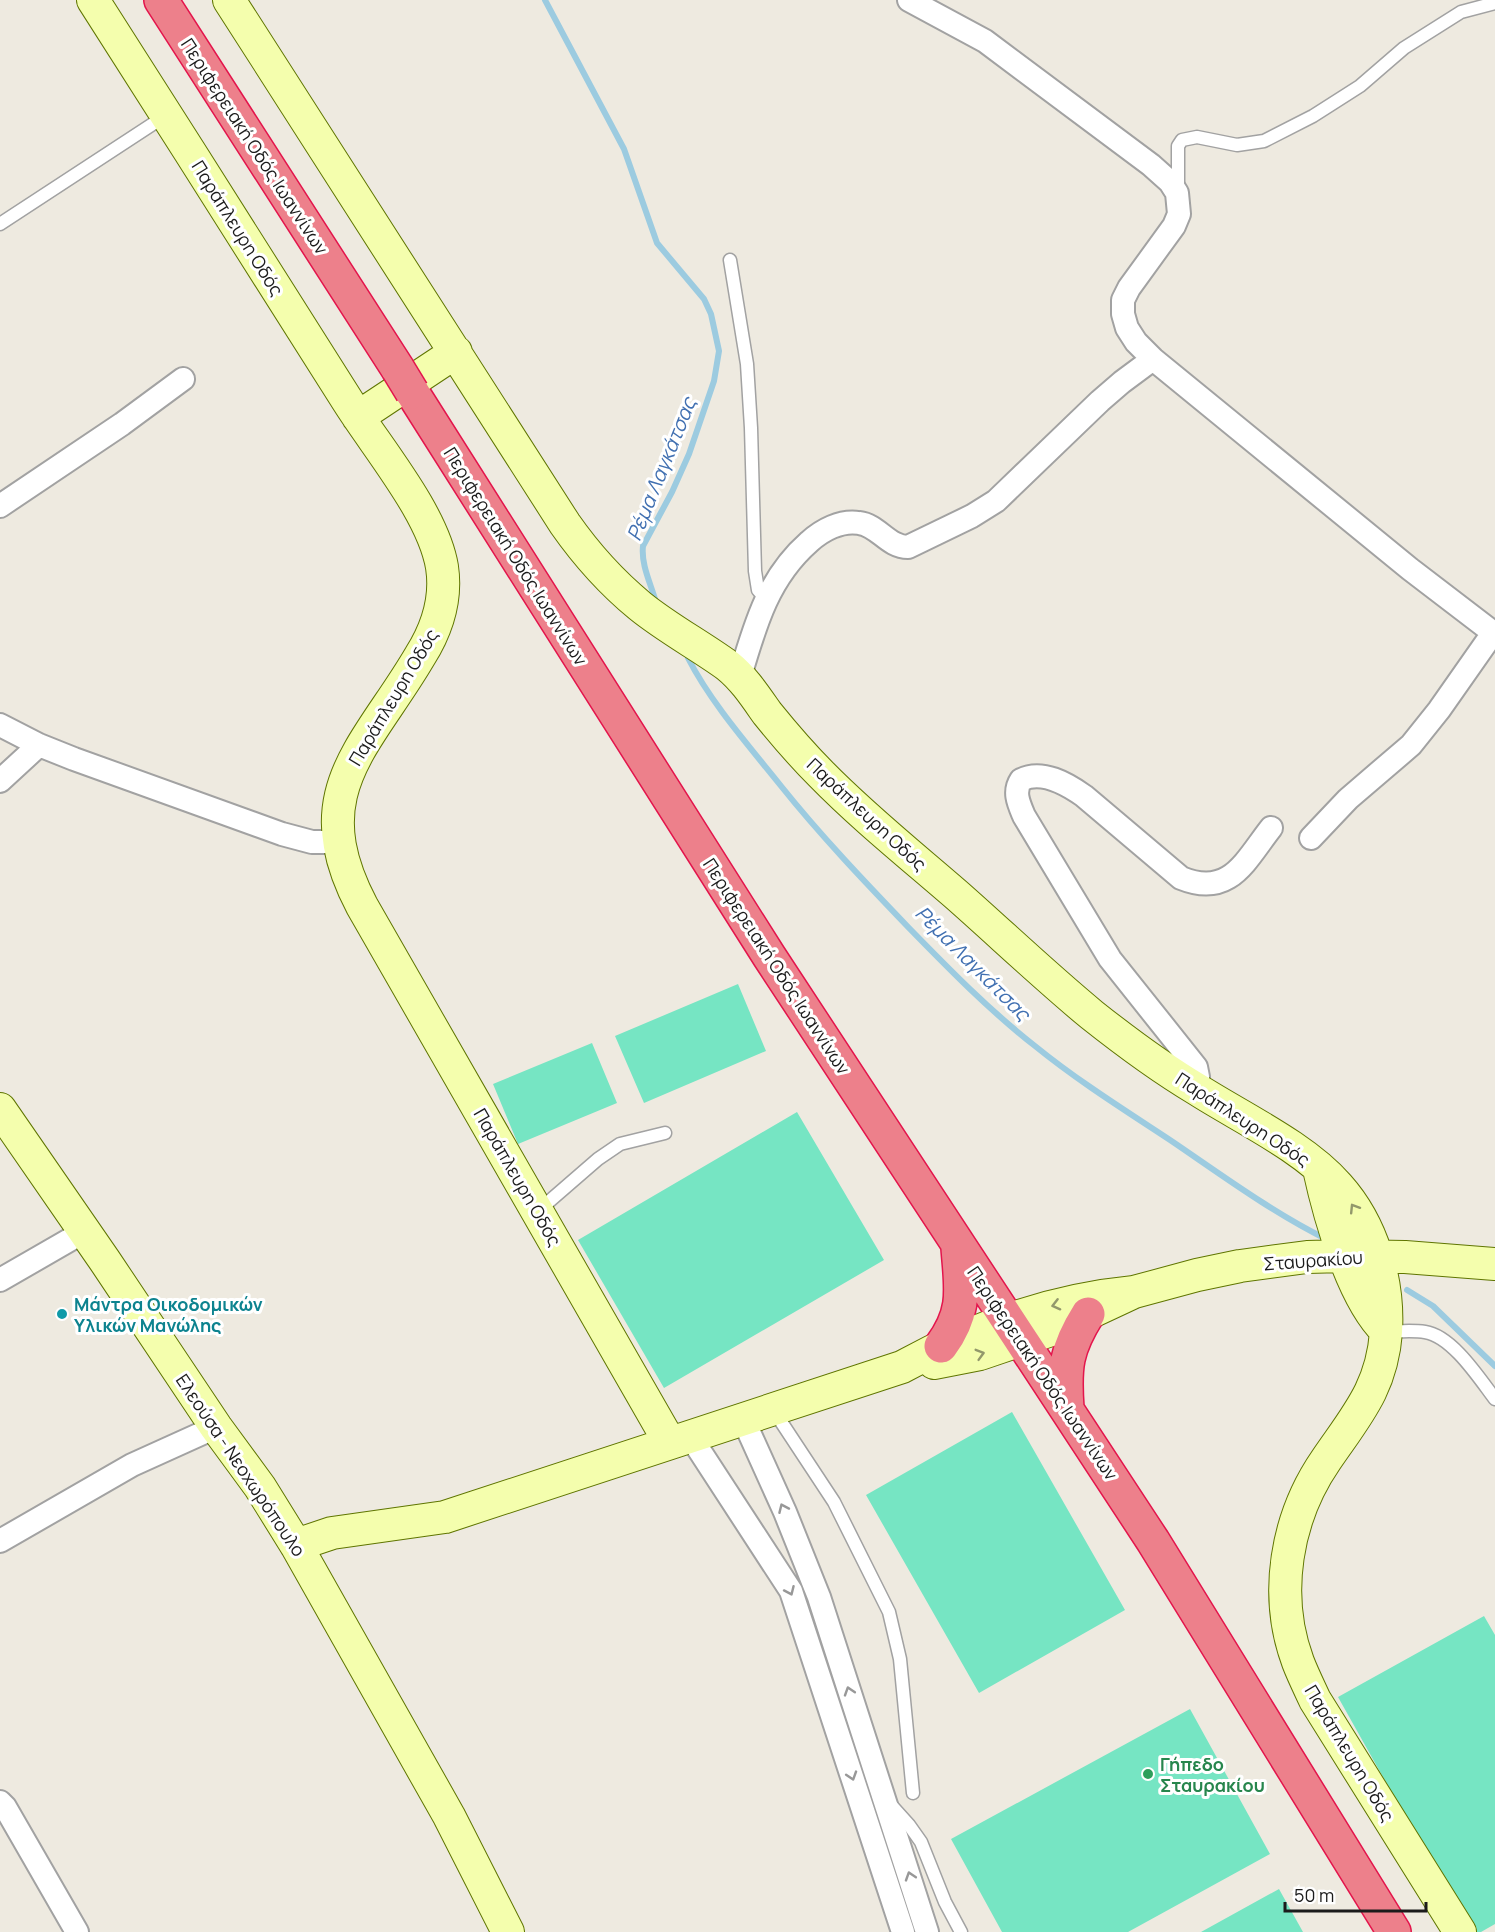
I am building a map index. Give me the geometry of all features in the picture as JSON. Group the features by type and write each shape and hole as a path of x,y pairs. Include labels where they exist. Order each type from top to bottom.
{"highway":[{"name":"Περιφερειακή Οδός Ιωαννίνων","path":"161,0 405,380 763,946 958,1246 1067,1408 1224,1654 1394,1932"},
{"path":"942,1346 952,1332 961,1304 958,1246"},
{"path":"1067,1408 1065,1387 1069,1350 1088,1314"}],"street":[{"name":"Παράπλευρη Οδός","path":"93,0 358,417 417,504 440,557 443,590 440,617 425,648 363,742 347,774 339,802 340,842 345,868 362,906 538,1211 680,1439"},
{"name":"Παράπλευρη Οδός","path":"229,0 581,547 640,606 740,676 790,741 841,794 1093,1015 1149,1058 1244,1117 1319,1168 1337,1184 1352,1203 1377,1257 1384,1287 1386,1331 1382,1357 1369,1397 1317,1475 1298,1513 1288,1555 1286,1600 1288,1621 1298,1662 1315,1700 1460,1932"},
{"path":"909,0 985,41 1163,175 1177,193 1179,214 1174,226 1133,281 1123,300 1123,314 1127,328 1136,342 1153,359 1410,569 1494,633 1423,732 1400,756 1348,799 1311,838"},
{"path":"358,417 456,352"},
{"path":"740,676 755,625 766,599 781,573 817,535 836,526 864,524 893,543 908,547 972,516 996,501 1106,395 1153,359"},
{"path":"0,506 122,424 183,379"},
{"path":"0,725 39,745 74,759 282,834 312,842 340,842"},
{"path":"0,781 39,745"},
{"path":"1196,1089 1198,1077 1196,1067 1134,991 1098,939 1024,816 1017,799 1017,786 1021,780 1029,776 1047,778 1066,784 1084,796 1181,878 1196,884 1210,885 1232,876 1271,828"},
{"name":"Ελεούσα - Νεοχωρόπουλο","path":"0,1109 216,1427 260,1487 296,1545 444,1808 508,1932"},
{"name":"Παράπλευρη Οδός","path":"1319,1168 1330,1212 1363,1301 1376,1322 1386,1331"},
{"path":"0,1280 85,1231"},
{"name":"Σταυρακίου","path":"1134,1292 1240,1266 1307,1257 1450,1259 1495,1264"},
{"path":"296,1545 332,1533 445,1517 902,1367 942,1346 1015,1330 1057,1328 1134,1292"},
{"path":"902,1367 957,1360 1076,1299 1134,1292"},
{"path":"743,1419 810,1574 927,1932"},
{"path":"0,1541 132,1465 216,1427"},
{"path":"680,1439 791,1591 903,1932"},
{"path":"0,1802 77,1932"}],"lane":[{"path":"1177,193 1179,186 1178,146 1182,140 1197,137 1237,145 1264,141 1313,116 1360,86 1404,48 1461,12 1495,3"},
{"path":"0,224 167,115"},
{"path":"730,260 747,364 752,428 755,571 758,590 766,599"},
{"path":"538,1211 598,1158 620,1144 665,1133"},
{"path":"1386,1331 1426,1332 1439,1338 1453,1348 1495,1399"},
{"path":"773,1409 834,1502 889,1612 900,1659 913,1793"},
{"path":"885,1798 921,1842 945,1902 961,1932"}],"green space":[{"path":"738,984 766,1051 644,1103 615,1036"},
{"path":"592,1043 617,1103 518,1144 493,1084"},
{"path":"797,1112 884,1260 664,1388 578,1240"},
{"path":"1012,1412 1125,1610 979,1693 866,1495"},
{"path":"1484,1616 1495,1635 1495,1924 1481,1932 1470,1932 1338,1697"},
{"name":"Γήπεδο Σταυρακίου","path":"1190,1709 1270,1854 1128,1932 1002,1932 951,1839"},
{"path":"1279,1889 1303,1932 1201,1932"}],"waterway":[{"name":"Ρέμα Λαγκάτσας","path":"545,0 624,149 657,243 704,299 711,314 719,351 714,381 689,454 643,546 645,566 655,599"},
{"name":"Ρέμα Λαγκάτσας","path":"688,658 731,724 812,823 909,928 985,1004 1085,1084 1248,1193 1326,1239"},
{"name":"Ρέμα Λαγκάτσας","path":"1407,1290 1433,1306 1495,1366"}],"place":[{"name":"Μάντρα Οικοδομικών Υλικών Μανώλης","path":"62,1314"},
{"name":"Γήπεδο Σταυρακίου","path":"1148,1774"}]}
